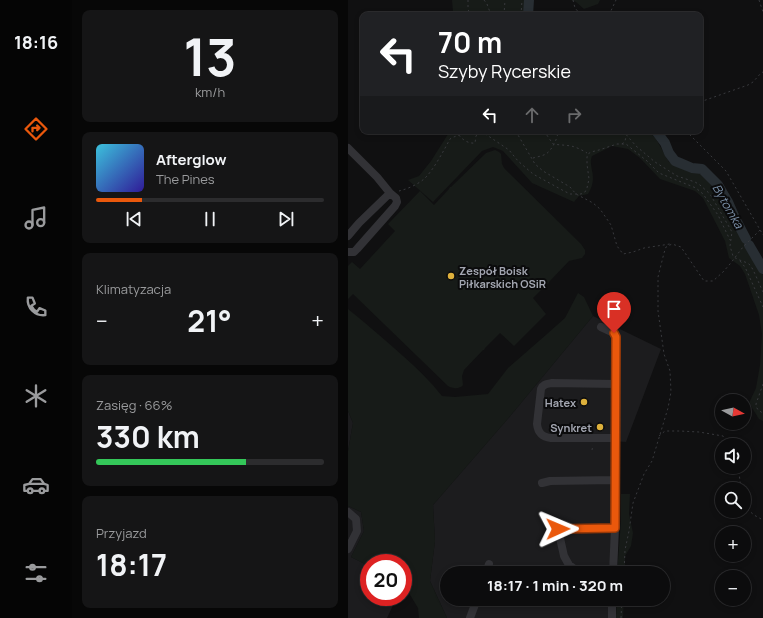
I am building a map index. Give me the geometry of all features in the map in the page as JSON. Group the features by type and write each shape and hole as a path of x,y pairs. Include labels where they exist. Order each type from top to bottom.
{"street":[{"path":"348,148 377,177 396,198 397,202 396,206 357,249 354,252 348,252"},
{"path":"348,236 359,223 390,193"},
{"path":"601,327 614,333 615,335 616,440 613,566"},
{"path":"616,384 545,384 541,389 537,424 539,432 546,438 616,440"},
{"path":"542,484 550,481 615,480"},
{"path":"348,512 356,519 357,531 348,549"},
{"path":"570,566 564,556 558,529 615,528"},
{"path":"470,618 474,606"},
{"path":"612,606 612,618"}],"path":[{"path":"468,0 469,12"},
{"path":"484,0 490,12"},
{"path":"504,12 505,0"},
{"path":"521,12 522,0"},
{"path":"573,0 575,8 578,12"},
{"path":"610,12 616,0"},
{"path":"759,0 763,12"},
{"path":"703,101 748,85 763,72"},
{"path":"390,193 409,188 424,180 450,139 454,136 459,136 462,134"},
{"path":"459,136 465,141 474,144 476,143 478,134"},
{"path":"485,134 509,150 533,174 570,194 581,194 585,192 587,188 589,179 587,164 588,154"},
{"path":"514,134 518,135 535,164 543,171 570,187 576,194 593,203 600,209 611,225 617,246 623,254 644,248 672,244 681,247 704,281 712,281 723,272 743,247 760,230"},
{"path":"546,134 553,144 570,146 588,154"},
{"path":"532,159 549,151 558,134"},
{"path":"689,134 726,171 763,236"},
{"path":"622,144 626,140 626,135"},
{"path":"626,135 644,154 666,170 677,176 695,182 710,194 732,232 732,237 730,240"},
{"path":"588,154 626,144 659,173 696,188 703,194 718,215 730,240 732,253 735,258 745,267 763,307"},
{"path":"624,566 625,550 633,503 644,474 652,461 668,408 671,392 670,371 664,354 658,312 658,277 666,247 672,244"},
{"path":"740,261 746,262 750,265 763,292"},
{"path":"763,384 756,404 757,409 763,413"},
{"path":"659,437 665,431 680,430 723,436 725,438"},
{"path":"751,512 763,520"},
{"path":"621,618 622,606"}],"shaded area":[{"path":"452,0 526,0 526,12 453,12"},
{"path":"571,0 600,0 598,4 584,9 576,2"},
{"path":"448,134 652,134 669,162 689,172 702,173 728,211 763,275 763,421 759,419 751,406 751,399 756,388 760,365 762,334 759,315 745,274 740,266 729,258 725,241 703,198 695,191 660,179 640,158 628,149 612,146 592,156 591,164 593,182 591,188 588,194 579,196 574,202 532,183 503,151 493,147 482,151 433,202 408,180 419,176 431,161"},
{"name":"Zespół Boisk Piłkarskich OSiR","path":"495,150 501,154 504,168 581,244 585,250 585,254 582,258 569,261 533,298 546,314 514,346 500,333 464,370 462,376 463,385 458,388 454,388 448,386 353,294 348,299 348,266 352,262 360,269 395,231 388,224 420,191 434,205 450,187 486,153"},
{"path":"578,293 584,297 593,316 511,415 433,505 435,541 430,581 440,603 440,606 441,606 447,618 419,618 418,608 412,598 412,554 360,554 360,562 351,557 364,531 361,512 348,506 348,451 353,423 348,411 348,309 413,365 442,396 455,397 488,394 508,368 565,318"},
{"path":"593,316 661,349 626,442 613,441 613,528 610,566 440,566 440,603 430,581 435,541 433,505 511,415"},
{"path":"348,411 353,423 348,451"},
{"path":"621,494 630,494 629,514 633,533 631,546 625,556 625,566 618,566 621,521"},
{"path":"348,506 361,512 364,531 351,557 360,562 360,606 393,606 387,618 348,618"},
{"path":"441,606 608,606 609,618 447,618"},
{"path":"617,606 624,606 623,618 616,618"}],"waterway":[{"name":"Bytomka","path":"528,12 529,0"},
{"name":"Bytomka","path":"658,134 675,161 692,168 702,169 718,185 746,239"},
{"name":"Bytomka","path":"749,245 763,269"}],"place":[{"name":"Zespół Boisk Piłkarskich OSiR","path":"451,276"},
{"name":"Hatex","path":"584,402"},
{"name":"Synkret","path":"600,427"}],"route":[{"path":"558,529 615,528 616,337 614,333"}]}
